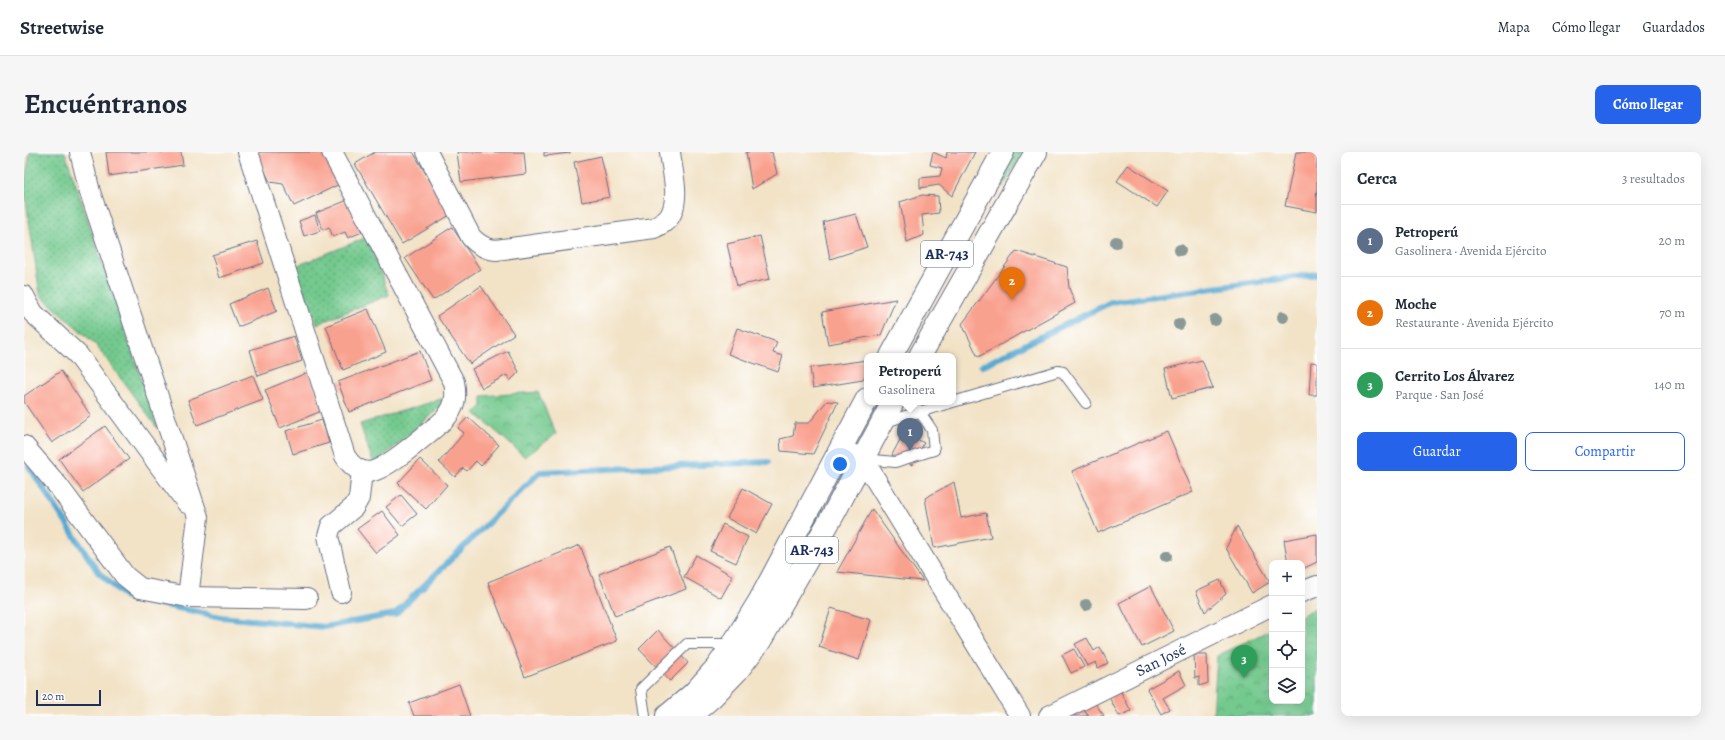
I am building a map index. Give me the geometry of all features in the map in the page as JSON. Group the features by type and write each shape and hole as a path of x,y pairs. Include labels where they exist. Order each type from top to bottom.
{"main road":[{"name":"AR-743","path":"892,353 1003,152"},
{"name":"AR-743","path":"922,353 1036,152"},
{"name":"AR-743","path":"667,716 694,693 717,667 733,644 760,600 864,405"},
{"name":"AR-743","path":"690,716 712,697 737,671 760,640 833,515 891,405"}],"street":[{"path":"80,152 90,192 198,517 188,597"},
{"path":"248,152 345,456 351,466 362,471 369,472 384,467 444,420 451,413 456,403 456,392 454,382 332,152"},
{"path":"427,152 470,237 486,249 496,250 654,228 671,215 674,202 675,189 670,152"},
{"path":"24,296 33,312 78,355 198,517"},
{"path":"24,446 59,487 125,576 140,588 188,597 307,599"},
{"path":"840,449 863,459 1020,716"},
{"path":"341,592 328,536 331,526 354,507 359,498 362,471"},
{"path":"1305,591 1317,586"},
{"name":"San José","path":"1049,716 1269,606"}],"lane":[{"path":"956,401 1058,371 1063,372 1086,404"},
{"path":"863,459 895,462 934,450 932,430 915,405"},
{"path":"881,423 943,405"},
{"path":"645,716 641,689 687,644 733,644"}],"green space":[{"path":"30,152 65,152 158,429 95,344 40,295 24,187"},
{"path":"1013,152 1023,152 1003,187 996,183"},
{"path":"367,237 389,295 317,324 294,267"},
{"path":"538,392 556,434 525,457 475,413 482,406 482,396"},
{"path":"454,395 374,465 360,424"},
{"path":"1314,609 1317,612 1317,716 1213,716 1217,656 1269,630 1269,704 1305,704 1305,614"}],"building":[{"path":"106,152 181,152 183,165 109,176"},
{"path":"256,152 330,152 344,182 294,206 283,184 270,182"},
{"path":"375,152 413,152 450,215 402,244 355,164"},
{"path":"457,152 524,152 526,174 461,182"},
{"path":"544,152 570,152 570,153 544,156"},
{"path":"746,152 772,152 777,174 752,189"},
{"path":"933,152 946,158 947,152 975,152 952,196 939,185 920,188 920,178 940,176 942,168 930,165"},
{"path":"1296,152 1317,152 1317,212 1285,206"},
{"path":"601,156 610,197 582,202 574,162"},
{"path":"1128,165 1168,191 1157,207 1117,181"},
{"path":"922,195 938,196 939,213 922,215 924,235 907,242 900,202"},
{"path":"348,200 362,232 348,238 345,232 333,237 329,227 323,230 316,213"},
{"path":"856,214 867,247 830,259 823,222"},
{"path":"315,215 320,231 304,236 299,221"},
{"path":"452,227 480,269 433,300 405,258"},
{"path":"760,236 770,279 737,286 727,244"},
{"path":"257,241 264,263 219,278 212,255"},
{"path":"1016,251 1067,267 1069,288 1075,303 978,357 962,324"},
{"path":"481,286 514,334 470,364 437,316"},
{"path":"268,288 277,311 238,327 229,304"},
{"path":"896,299 881,335 828,344 822,312"},
{"path":"368,309 386,352 343,370 326,326"},
{"path":"737,328 777,342 773,353 783,356 778,372 728,354"},
{"path":"294,336 302,361 258,376 250,350"},
{"path":"420,351 431,380 349,412 338,382"},
{"path":"508,351 519,372 510,381 507,375 482,388 472,369"},
{"path":"864,360 864,378 863,380 813,388 810,368"},
{"path":"1202,360 1213,388 1172,398 1165,369"},
{"path":"1311,362 1317,363 1317,395 1309,395"},
{"path":"61,371 91,416 52,443 24,402 24,396"},
{"path":"309,372 324,410 280,428 265,390"},
{"path":"253,375 263,400 197,425 188,400"},
{"path":"827,401 838,402 813,454 781,451 780,439 793,436 795,423 809,423"},
{"path":"468,417 499,445 481,466 476,461 467,471 463,468 455,477 439,462 464,433 458,428"},
{"path":"322,420 329,443 293,454 286,431"},
{"path":"105,426 129,459 83,492 59,459"},
{"path":"1167,431 1193,492 1098,533 1072,471"},
{"path":"904,432 924,443 912,465 892,455"},
{"path":"420,459 447,485 426,509 398,483"},
{"path":"954,482 961,518 986,513 991,537 934,548 925,498"},
{"path":"743,488 772,504 756,534 727,518"},
{"path":"401,495 417,514 402,526 386,507"},
{"path":"872,509 923,581 837,572"},
{"path":"382,511 400,535 376,553 357,529"},
{"path":"723,524 748,537 736,563 710,551"},
{"path":"1237,526 1269,583 1252,593 1226,548"},
{"path":"1317,534 1317,562 1305,568 1305,560 1287,560 1284,540"},
{"path":"580,545 617,641 525,677 488,582"},
{"path":"670,547 686,589 615,616 599,574"},
{"path":"696,555 733,576 721,598 684,577"},
{"path":"1220,580 1226,594 1205,612 1196,591"},
{"path":"1151,586 1174,631 1142,647 1119,603"},
{"path":"831,608 871,620 859,660 819,647"},
{"path":"658,630 688,663 670,681 639,649"},
{"path":"1087,638 1094,651 1100,647 1108,663 1098,668 1096,662 1087,666 1075,644"},
{"path":"1074,649 1084,667 1071,673 1062,655"},
{"path":"1194,655 1207,655 1208,683 1199,686 1199,677 1195,678"},
{"path":"1179,671 1186,685 1163,698 1170,709 1161,714 1147,689"},
{"path":"459,684 470,716 414,716 409,703"},
{"path":"1120,690 1131,711 1119,716 1109,697"},
{"path":"1093,700 1104,716 1090,716 1083,708"},
{"path":"1080,705 1088,716 1073,716 1070,711"}],"waterway":[{"path":"982,366 1111,302 1317,274"},
{"path":"29,466 98,572 126,597 221,617 324,627 395,614 540,472 768,462"}],"place":[{"name":"Moche","path":"1012,300"},
{"name":"Petroperú","path":"910,451"},
{"name":"Cerrito Los Álvarez","path":"1244,678"}]}
